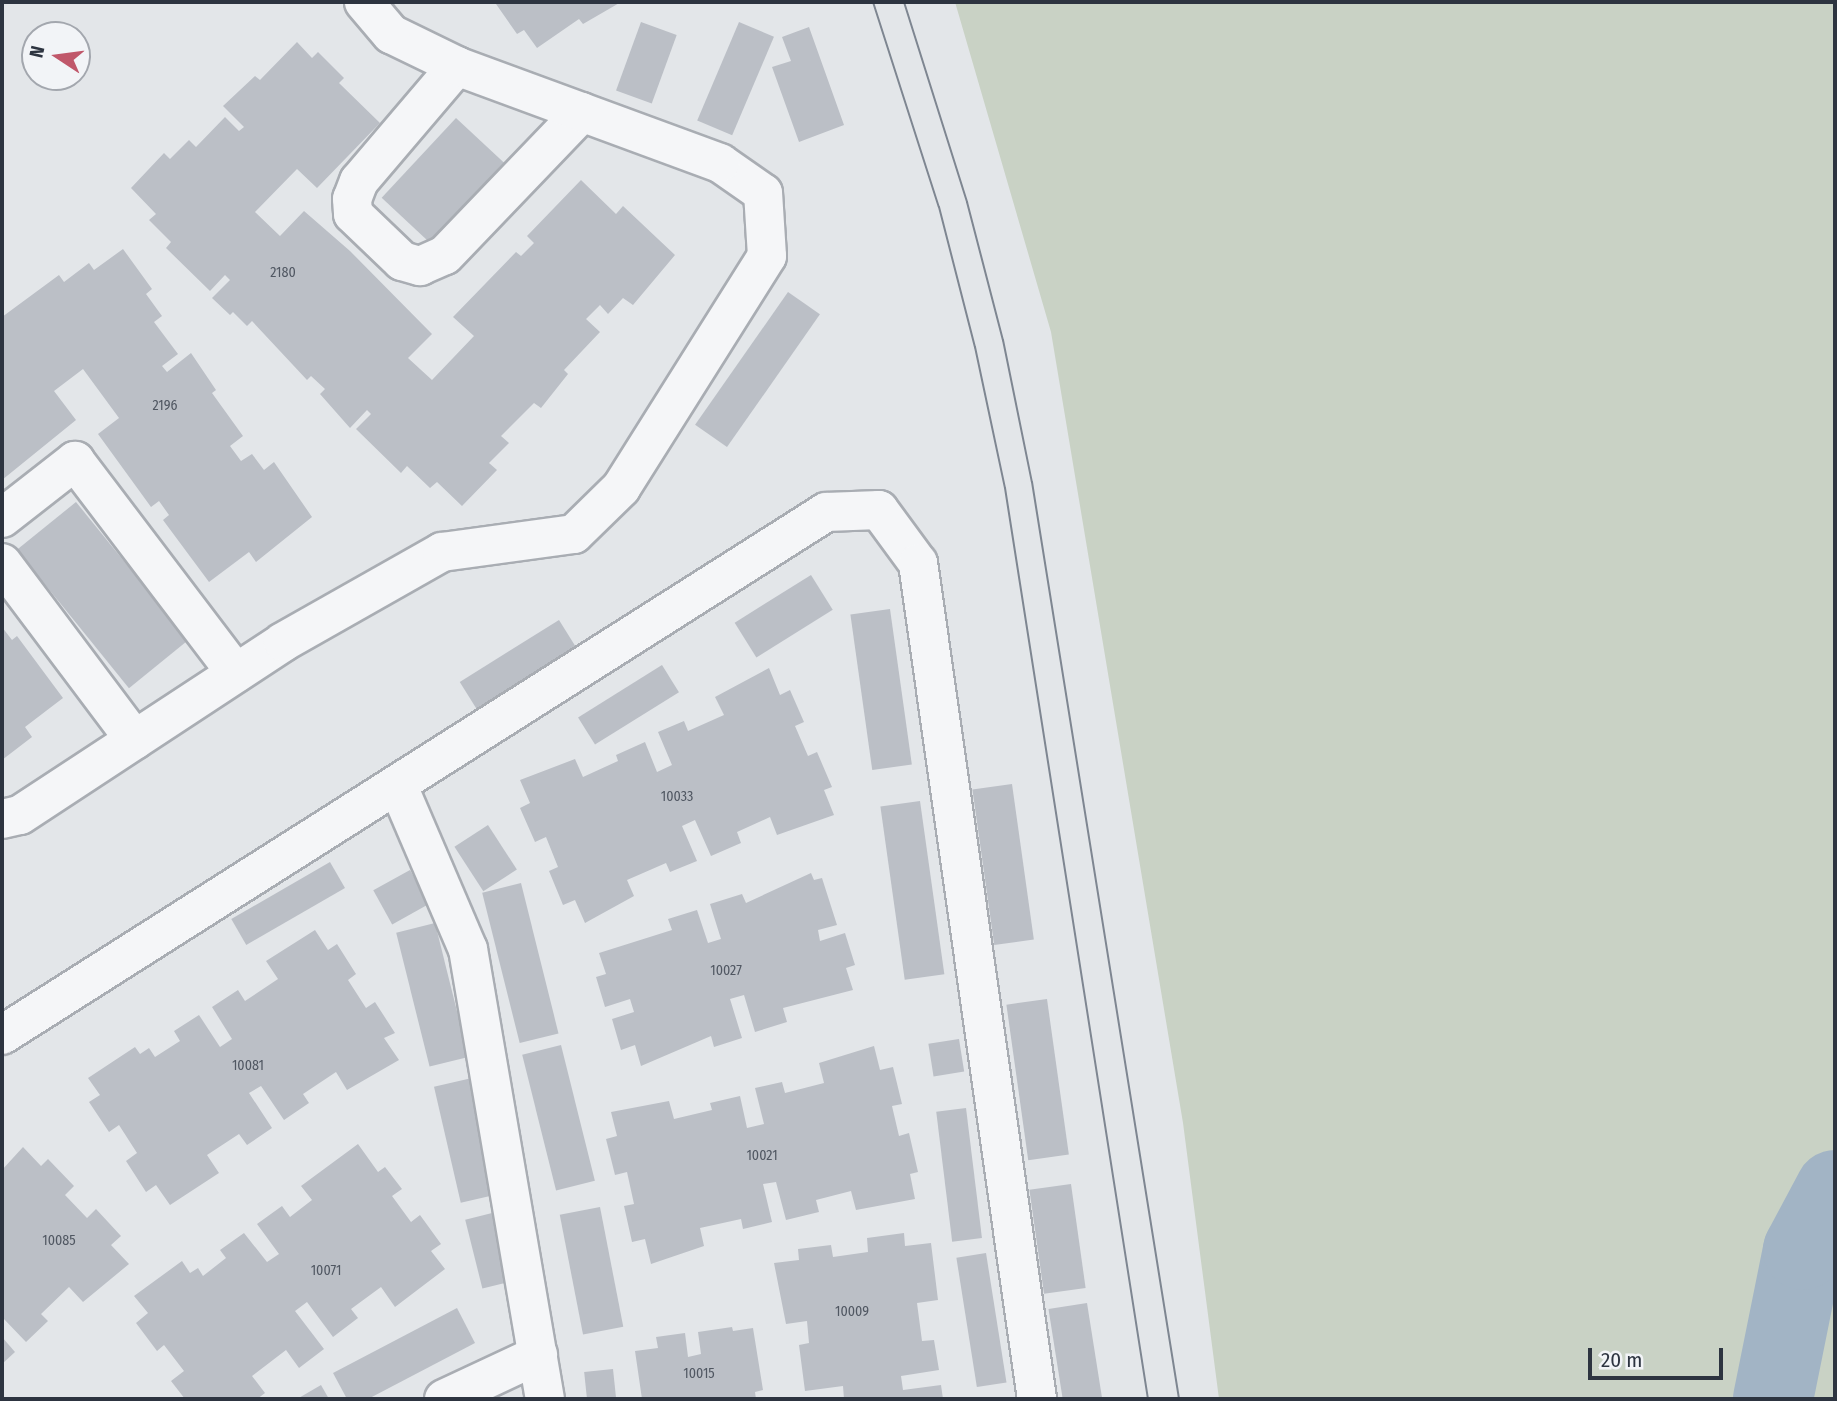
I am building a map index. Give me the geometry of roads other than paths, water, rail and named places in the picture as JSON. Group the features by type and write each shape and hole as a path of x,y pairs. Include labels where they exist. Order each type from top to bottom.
{"lane":[{"path":"2,819 20,816 236,673 442,552 574,534 621,488 767,256 763,193 720,163 457,66 391,34 364,2"},
{"path":"457,66 359,181 352,199 353,214 402,261 420,266 445,254 582,112"},
{"path":"2,518 75,461 236,673"},
{"path":"2,1035 826,512 879,510 918,563 1037,1399"},
{"path":"2,562 135,740"},
{"path":"398,786 468,949 545,1399"},
{"path":"444,1399 538,1355"}],"waterway":[{"path":"1773,1399 1803,1250 1835,1190"}],"tram line":[{"path":"873,2 939,207 975,347 1005,488 1148,1399"},
{"path":"904,2 967,202 1003,340 1032,482 1179,1399"}]}
